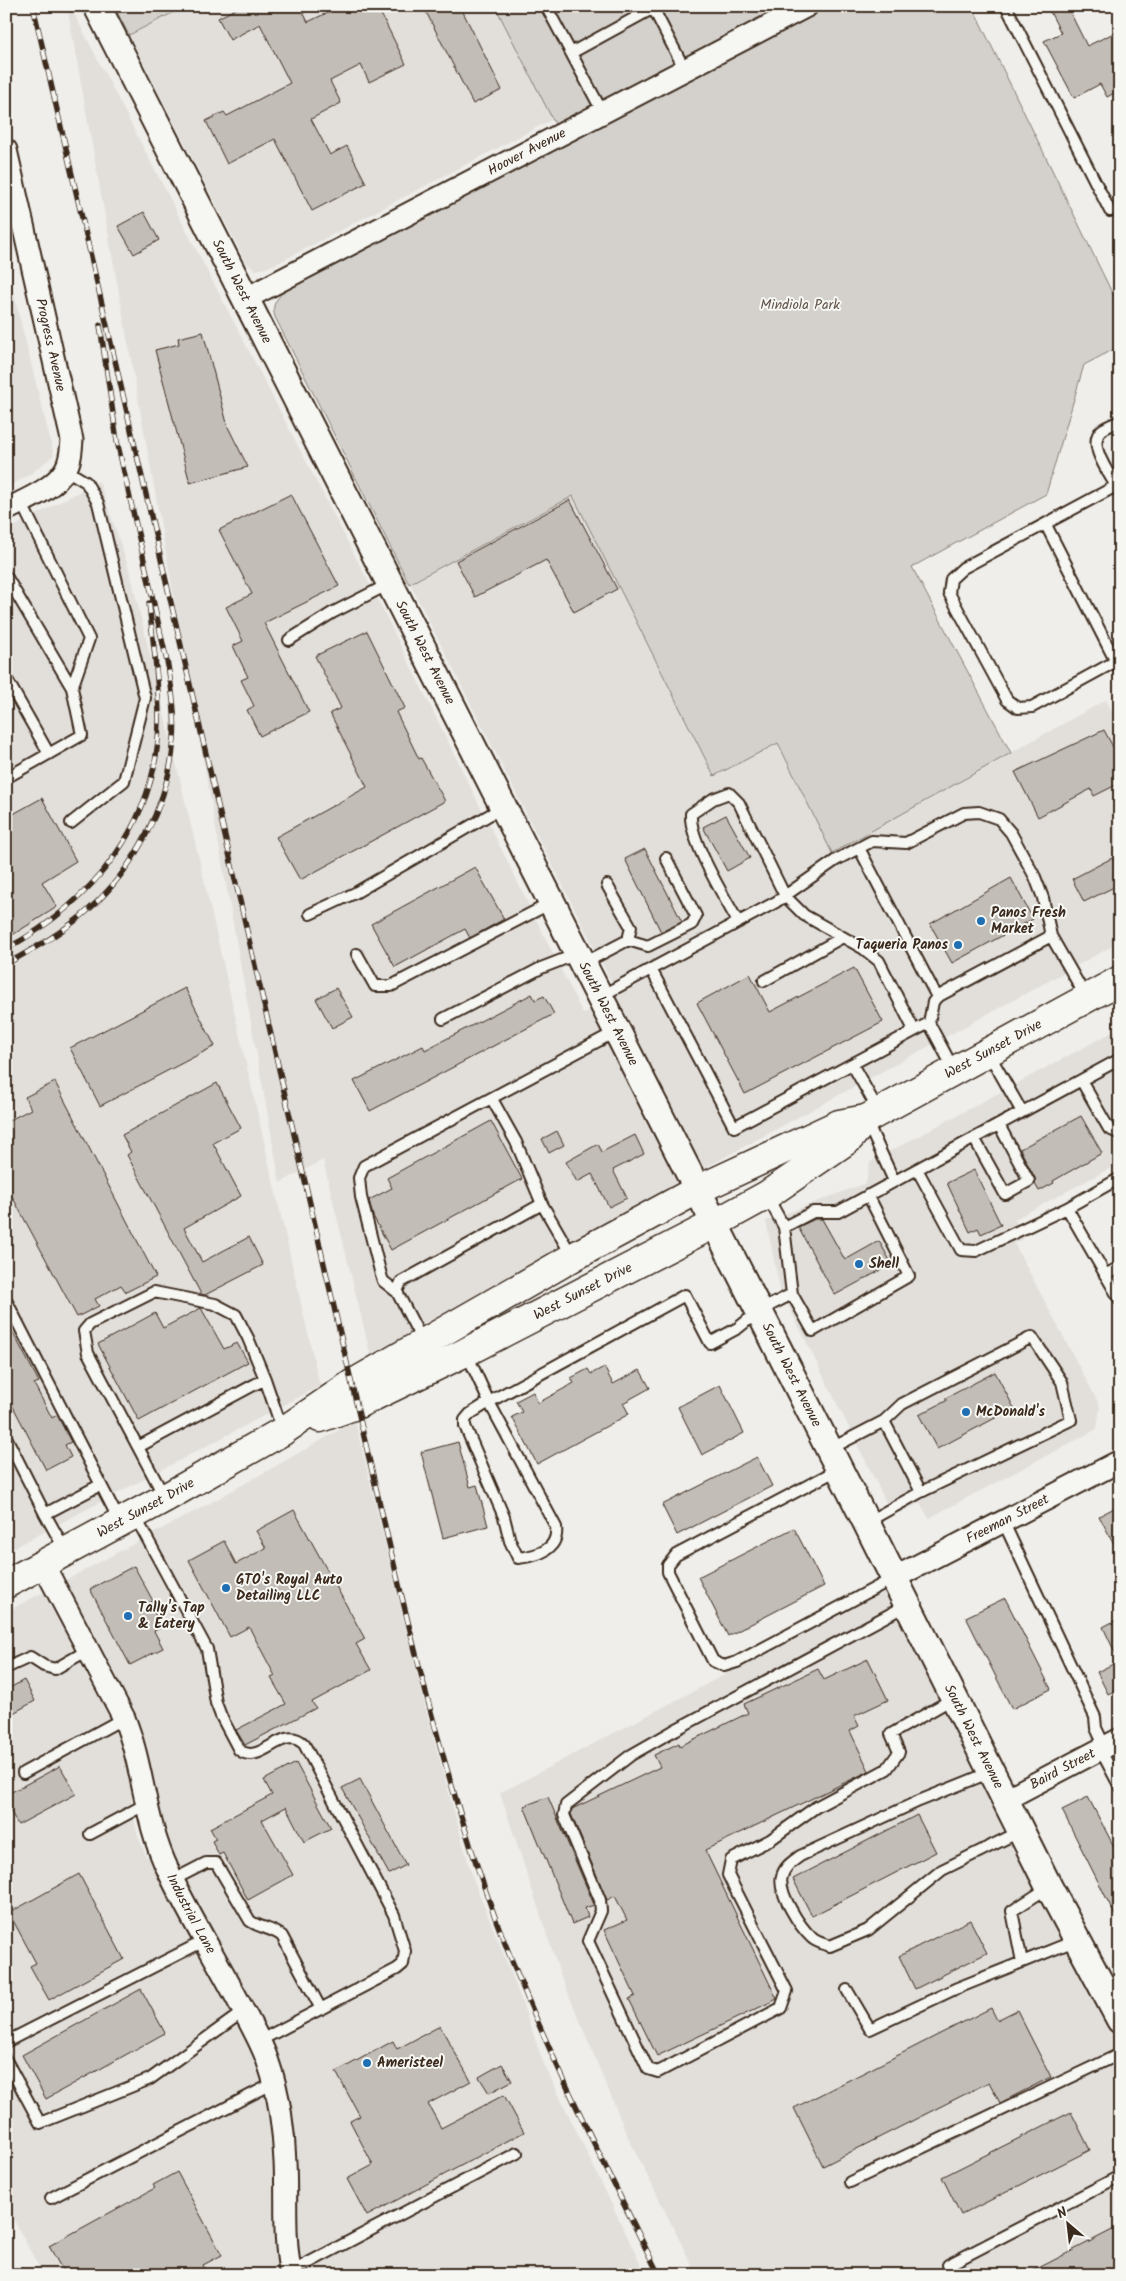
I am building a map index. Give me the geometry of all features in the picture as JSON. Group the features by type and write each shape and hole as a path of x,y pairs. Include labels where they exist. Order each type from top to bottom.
{"main road":[{"name":"West Sunset Drive","path":"6,1584 128,1519 283,1431 352,1384 573,1257 697,1190 840,1124 872,1115 1120,980"},
{"name":"West Sunset Drive","path":"283,1431 356,1405 466,1352 714,1224 767,1195 849,1140 872,1115"}],"street":[{"name":"South West Avenue","path":"97,6 618,1031 1022,1830 1049,1887 1120,2020"},
{"name":"Hoover Avenue","path":"246,299 807,6"},
{"name":"Progress Avenue","path":"6,150 71,433 70,458 66,470"},
{"path":"14,506 44,489 66,470"},
{"name":"Freeman Street","path":"894,1578 1120,1461"},
{"name":"Industrial Lane","path":"54,1558 88,1650 124,1718 133,1740 155,1838 173,1880 244,2011 269,2065 274,2083 285,2161 285,2235 291,2273"},
{"name":"Baird Street","path":"1006,1799 1109,1745"}],"lane":[{"path":"546,6 603,113"},
{"path":"1006,6 1110,211"},
{"path":"571,53 654,7 685,70"},
{"path":"1120,263 1120,275"},
{"path":"1046,525 1118,664 1032,707 1018,708 1007,700 949,593 951,579 963,568 1046,525 1118,490 1096,447 1096,439 1101,431 1120,421"},
{"path":"66,470 86,482 98,503 146,698 124,782 71,823"},
{"path":"14,506 89,639 72,688"},
{"path":"6,576 72,688 82,735 6,778"},
{"path":"289,640 332,613 390,584"},
{"path":"6,678 49,754"},
{"path":"738,922 704,857 690,822 691,814 713,799 729,793 739,803 785,896 804,915 864,949 879,961 914,1030"},
{"path":"310,914 355,893 504,807"},
{"path":"600,996 785,896 836,860 859,848 876,840 893,844 912,842 964,813 978,812 991,815 1006,826 1035,877 1043,898 1051,936 1087,998"},
{"path":"859,848 937,997"},
{"path":"443,1020 541,968 581,959 628,940 648,946 692,924 696,916 666,858"},
{"path":"607,885 631,927 628,940"},
{"path":"357,954 375,986 391,986 552,902"},
{"path":"954,1070 929,1023 933,1002 937,997 1051,936"},
{"path":"764,981 843,937"},
{"path":"651,969 734,1128 929,1023"},
{"path":"423,1343 397,1292 383,1281 381,1275 361,1198 359,1178 364,1166 618,1031"},
{"path":"988,1052 1022,1112"},
{"path":"784,1228 813,1212 838,1212 1120,1059"},
{"path":"852,1064 872,1115 894,1181"},
{"path":"1081,1080 1109,1129 1120,1134"},
{"path":"492,1099 516,1142 542,1204 573,1257"},
{"path":"974,1138 1005,1194 1021,1186 1029,1181 999,1124"},
{"path":"916,1169 961,1250 976,1251 1067,1208 1120,1178"},
{"path":"767,1195 784,1228 792,1294 813,1331 910,1276 868,1196"},
{"path":"397,1292 401,1282 542,1204"},
{"path":"1067,1208 1120,1300"},
{"path":"1105,1275 1120,1267"},
{"path":"165,1498 88,1353 84,1331 90,1324 154,1292 215,1304 236,1315 265,1378 283,1431"},
{"path":"466,1352 490,1402 556,1527 557,1537 554,1545 534,1556 518,1558 510,1541 504,1517 465,1426 465,1420 470,1414 490,1402 686,1295 710,1343 738,1328 758,1311 792,1294"},
{"path":"6,1300 100,1485 128,1519 207,1649 216,1703 239,1750 244,1754 253,1754 291,1737 298,1739 304,1744 394,1915 405,1951 403,1964 397,1969 259,2041"},
{"path":"867,1523 921,1492 1071,1420 1062,1382 1032,1337 902,1404 834,1460 676,1555 668,1565 668,1572 713,1661 724,1666 737,1662 894,1578"},
{"path":"138,1447 265,1378"},
{"path":"884,1420 921,1492"},
{"path":"6,1437 46,1514 54,1558"},
{"path":"46,1514 100,1485"},
{"path":"1003,1521 1095,1717 1096,1728 1109,1745 1120,1788"},
{"path":"908,1605 656,1740 631,1755 566,1805 564,1815 600,1900 601,1911 588,1940 648,2069 658,2072 781,2008 787,1991 728,1875 731,1860 770,1840 816,1807 887,1769 899,1752 890,1734 955,1697"},
{"path":"6,1668 30,1657 44,1666 55,1669 88,1650"},
{"path":"23,1773 124,1718"},
{"path":"992,1772 919,1801 800,1856 787,1866 782,1877 781,1889 800,1924 813,1940 830,1946 868,1930 942,1870 1022,1830"},
{"path":"90,1834 146,1804"},
{"path":"173,1880 206,1863 216,1863 250,1921 258,1926 276,1931 282,1936 321,2009"},
{"path":"1022,1962 1012,1912 1049,1887"},
{"path":"6,2042 206,1940"},
{"path":"846,1990 870,2029 955,1989 1078,1940"},
{"path":"6,2060 40,2123 150,2079 244,2011"},
{"path":"850,2182 1120,2054"},
{"path":"51,2198 274,2083"},
{"path":"291,2273 517,2153"},
{"path":"948,2265 1120,2176"}],"shaded area":[{"path":"67,6 70,6 380,604 583,1014 618,995 410,584 573,496 714,775 778,743 832,852 1106,700 1120,726 1120,942 520,1270 403,1341 371,1357 323,1160 280,1183"},
{"path":"186,6 495,6 553,119 280,262 256,270 246,263 129,35"},
{"path":"6,263 54,455 29,475 6,488"},
{"path":"99,481 130,572 201,867 320,1386 6,1552 6,531"},
{"path":"1120,1028 1120,1163 1015,1219 1023,1239 1014,1243 1100,1406 1097,1429 929,1518 920,1503 893,1516 780,1289 766,1221 866,1183 870,1162"},
{"path":"355,1421 428,1718 472,1876 514,1980 543,2062 646,2275 43,2275 6,2205 6,1612 214,1501","holes":["111,1715 143,1773 164,1849 147,1858 138,1836 133,1814 130,1778 125,1755"]},
{"path":"895,1585 1120,2027 1120,2275 697,2275 628,2137 559,1971 500,1793"}],"green space":[{"path":"114,6 186,6 129,35"},
{"name":"Mindiola Park","path":"495,6 972,6 1120,309 1120,346 1084,365 1046,494 912,567 1011,753 832,853 778,743 714,776 573,496 409,584 275,317 275,303 284,291 565,144"}],"building":[{"path":"241,6 300,6 308,22 341,6 377,6 406,64 369,82 361,65 330,81 341,103 311,119 330,155 347,146 366,183 312,211 275,139 227,164 206,121 224,112 227,116 290,83 260,24 230,40 218,18"},
{"path":"423,6 460,6 502,90 473,104"},
{"path":"1047,6 1067,6 1087,46 1120,30 1120,90 1107,97 1100,84 1074,98 1044,41 1061,33"},
{"path":"144,212 159,240 134,254 118,226"},
{"path":"203,332 228,427 248,467 190,483 155,350 179,344 178,338"},
{"path":"291,494 339,586 264,623 309,712 260,736 247,710 254,706 241,680 248,677 233,646 243,641 226,607 252,594 219,530"},
{"path":"570,500 617,589 574,612 546,560 475,597 456,561"},
{"path":"367,631 405,708 396,712 419,759 421,758 445,801 300,880 276,837 367,787 330,713 341,708 315,656"},
{"path":"1104,730 1120,760 1120,783 1094,796 1091,789 1038,817 1015,772"},
{"path":"42,798 76,861 42,882 57,907 6,939 6,818"},
{"path":"726,815 750,858 727,871 703,827"},
{"path":"645,849 682,922 661,932 625,859"},
{"path":"1112,858 1120,872 1120,884 1084,902 1072,879"},
{"path":"475,867 504,919 470,938 465,929 395,967 371,924"},
{"name":"Panos Fresh Market","path":"1011,878 1033,919 952,963 930,924"},
{"path":"854,968 883,1022 745,1094 697,1003 750,974 770,1012"},
{"path":"185,988 215,1046 100,1106 70,1048"},
{"path":"336,988 353,1017 332,1028 316,999"},
{"path":"532,994 535,1000 544,996 554,1014 370,1111 354,1081 423,1046 425,1050"},
{"path":"55,1082 156,1277 126,1292 121,1285 95,1299 99,1306 77,1317 6,1185 6,1122 31,1109 25,1097"},
{"path":"217,1083 241,1128 213,1143 241,1196 184,1228 202,1262 249,1237 263,1265 205,1295 201,1294 127,1155 131,1152 122,1135"},
{"path":"1081,1116 1102,1153 1039,1191 1035,1184 1035,1178 1020,1149"},
{"path":"491,1121 522,1179 391,1250 373,1216 369,1200 392,1188 387,1178"},
{"path":"557,1131 564,1145 549,1153 542,1139"},
{"path":"635,1135 644,1154 613,1170 627,1198 609,1207 592,1174 577,1182 566,1162 598,1144 602,1152"},
{"path":"974,1170 1001,1225 981,1234 978,1228 970,1232 947,1183"},
{"path":"815,1219 822,1219 845,1260 879,1241 892,1264 835,1295 798,1227"},
{"path":"201,1308 224,1349 237,1343 248,1362 139,1421 98,1344 155,1313 163,1328"},
{"path":"6,1319 39,1382 34,1384 52,1418 57,1415 71,1442 65,1445 71,1457 46,1470 6,1393"},
{"path":"604,1367 613,1384 640,1370 650,1388 623,1403 629,1414 537,1464 512,1417 522,1412 516,1401 533,1392 538,1403 574,1383 571,1378 588,1369 591,1374"},
{"name":"McDonald's","path":"995,1372 1014,1408 937,1449 919,1415 946,1401 946,1398"},
{"path":"720,1385 744,1433 702,1455 678,1407"},
{"path":"458,1442 470,1487 477,1485 488,1526 443,1538 421,1452"},
{"path":"757,1457 772,1486 677,1535 662,1505"},
{"path":"1120,1505 1120,1555 1099,1516"},
{"path":"294,1510 365,1639 356,1644 371,1670 312,1702 316,1708 245,1745 236,1730 286,1704 271,1678 275,1676 249,1627 230,1637 189,1560 224,1541 236,1564 266,1548 256,1531"},
{"path":"794,1528 824,1586 728,1636 698,1577"},
{"path":"134,1566 153,1601 149,1603 162,1627 154,1631 163,1648 130,1665 90,1589"},
{"path":"1005,1598 1051,1689 1012,1709 966,1617"},
{"path":"1120,1618 1120,1688 1108,1694 1097,1672 1119,1661 1103,1627"},
{"path":"868,1659 888,1700 854,1716 859,1726 850,1731 869,1771 705,1850 777,1999 657,2056 629,1999 635,1996 604,1930 627,1920 615,1896 607,1900 571,1814 572,1809 660,1767 654,1755 679,1743 680,1746 748,1713 744,1704 818,1669 824,1680"},
{"path":"24,1680 35,1701 6,1717 6,1690"},
{"path":"296,1763 331,1828 304,1842 286,1807 262,1820 293,1875 248,1900 223,1853 219,1855 212,1841 216,1839 210,1828 272,1795 264,1780"},
{"path":"60,1766 76,1794 18,1825 6,1803 6,1795"},
{"path":"360,1779 406,1865 389,1874 342,1788"},
{"path":"548,1797 594,1905 585,1908 588,1917 572,1924 524,1806"},
{"path":"1088,1797 1120,1858 1120,1925 1062,1810"},
{"path":"917,1815 936,1852 812,1916 793,1879"},
{"path":"79,1874 124,1959 49,2000 30,1966 36,1963 9,1913"},
{"path":"970,1920 987,1953 915,1989 899,1956"},
{"path":"141,1989 165,2033 46,2099 22,2055"},
{"path":"991,2008 997,2020 1017,2010 1051,2077 1000,2103 989,2082 823,2166 794,2108"},
{"path":"440,2026 471,2081 428,2104 441,2128 504,2095 524,2132 367,2216 347,2179 373,2165 350,2121 360,2116 336,2072 393,2041 397,2049"},
{"path":"502,2064 512,2081 489,2093 479,2077"},
{"path":"1071,2112 1090,2150 961,2215 942,2177"},
{"path":"177,2172 222,2255 203,2265 208,2275 65,2275 49,2246 155,2188 153,2185"},
{"path":"1120,2226 1120,2275 1025,2275"}],"railway":[{"path":"33,6 368,1454 410,1630 441,1747 476,1863 514,1965 552,2055 659,2275"},
{"path":"6,964 48,940 77,920 104,895 120,876 134,856 157,811 171,763 174,721 168,666 117,441 100,325"},
{"path":"6,949 38,930 66,908 92,883 115,856 133,825 147,793 156,757 159,720 157,676 149,603"}],"place":[{"name":"Panos Fresh Market","path":"981,921"},
{"name":"Taqueria Panos","path":"958,945"},
{"name":"Shell","path":"859,1264"},
{"name":"McDonald's","path":"966,1412"},
{"name":"GTO's Royal Auto Detailing LLC","path":"226,1588"},
{"name":"Tally's Tap & Eatery","path":"128,1616"},
{"name":"Ameristeel","path":"367,2063"}]}
